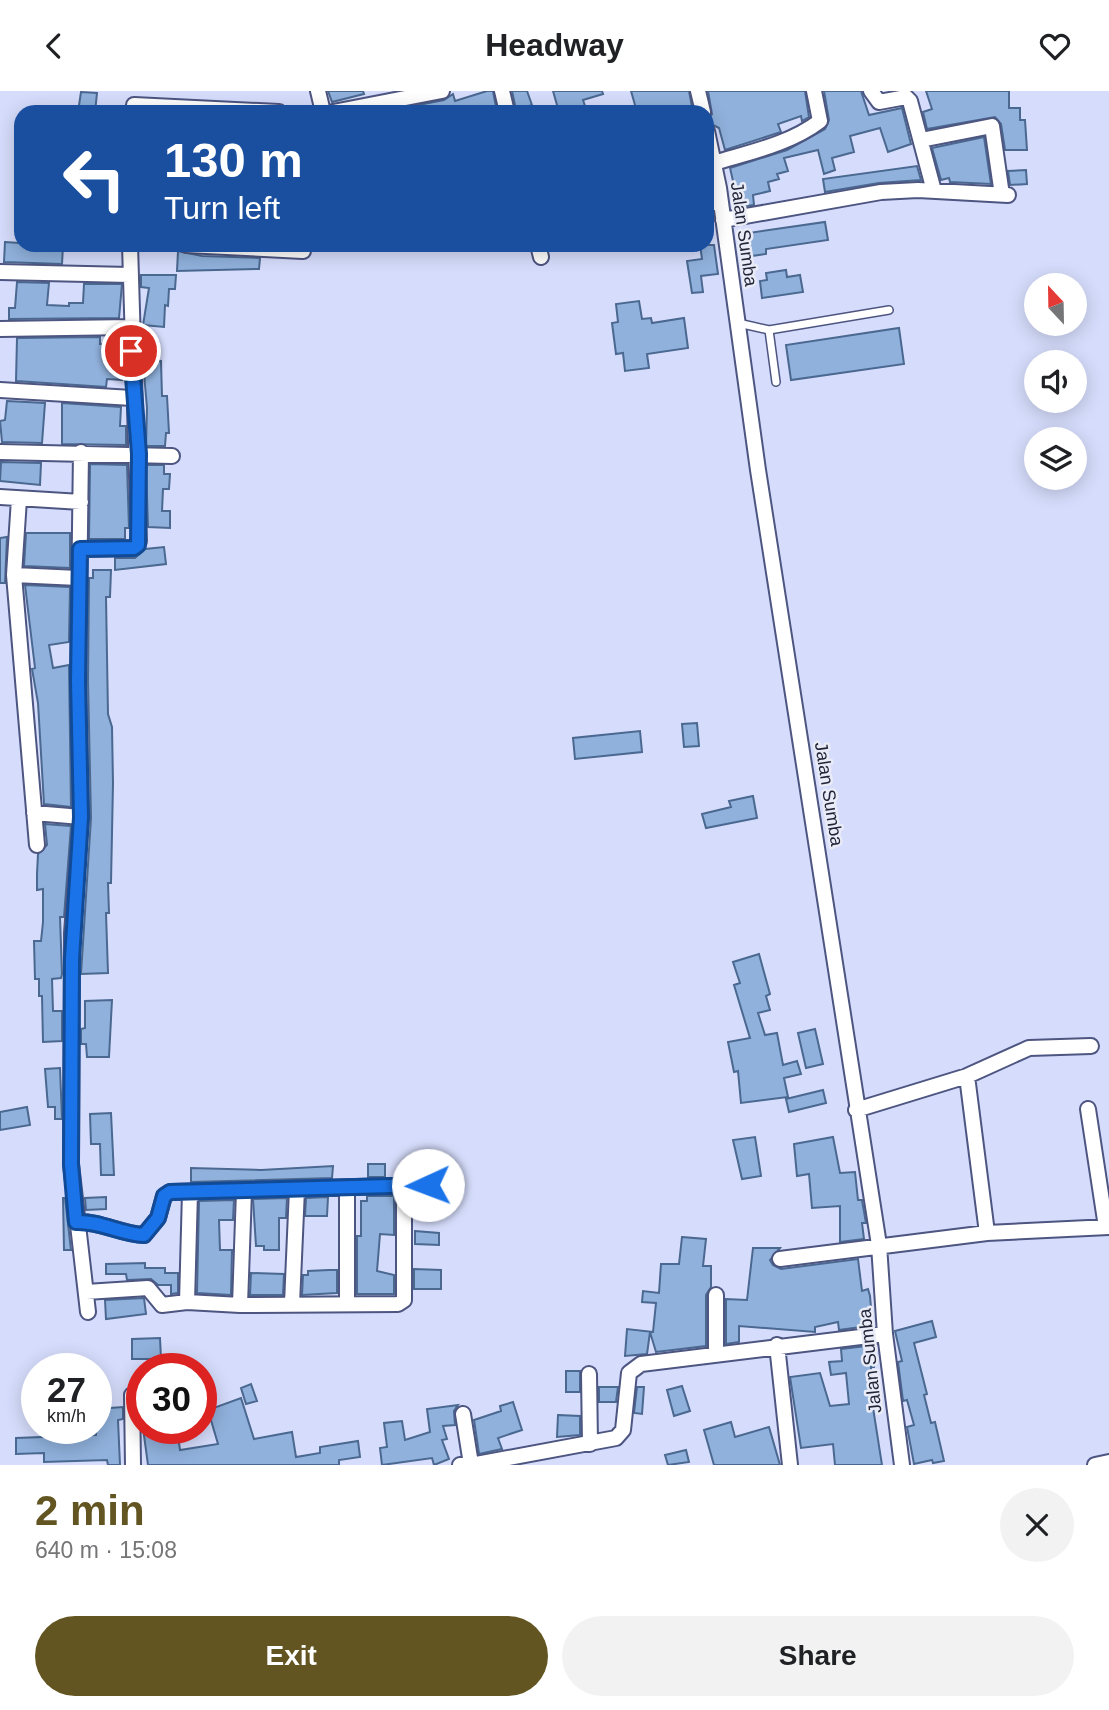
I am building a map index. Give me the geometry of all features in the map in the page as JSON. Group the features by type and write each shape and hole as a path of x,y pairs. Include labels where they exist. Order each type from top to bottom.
{"street":[{"path":"369,105 442,91"},
{"path":"714,163 789,139 811,128 820,121 821,115 814,91"},
{"path":"872,91 879,102 906,97 921,140 934,191"},
{"path":"723,220 881,191 1005,195 992,126 921,140"},
{"name":"Jalan Sumba","path":"714,163 714,206 723,220 856,1110 879,1245 885,1334 902,1465"},
{"path":"80,549 134,548 138,545 139,454 132,398 130,252"},
{"path":"0,272 130,275"},
{"path":"0,329 131,327"},
{"path":"0,390 132,398"},
{"path":"0,451 172,456"},
{"path":"81,452 78,578 81,817 72,933 71,1164 88,1312"},
{"path":"0,497 81,502"},
{"path":"19,499 15,583 37,845"},
{"path":"0,591 15,583 78,578"},
{"path":"34,813 81,817"},
{"path":"856,1110 967,1076 1029,1048 1091,1046"},
{"path":"967,1076 987,1233"},
{"path":"780,1259 987,1233 1107,1227 1088,1109"},
{"path":"86,1292 148,1288 152,1290 158,1304 398,1304 404,1300 404,1185"},
{"path":"76,1222 97,1221 123,1232 144,1235 158,1218 164,1196 170,1192 428,1185"},
{"path":"347,1187 347,1304"},
{"path":"292,1304 297,1189"},
{"path":"240,1305 244,1191"},
{"path":"187,1302 190,1192"},
{"path":"716,1295 716,1355"},
{"path":"463,1414 468,1465 590,1444 617,1438 623,1430 625,1390 634,1368 641,1364 777,1345 885,1334"},
{"path":"777,1345 790,1465"},
{"path":"589,1374 590,1444"},
{"path":"133,1444 133,1465"},
{"path":"1095,1465 1109,1462"}],"lane":[{"path":"738,323 769,330 889,310"},
{"path":"769,330 776,382"}],"building":[{"path":"328,91 363,91 364,94 332,102"},
{"path":"493,91 496,105 418,105 444,100 453,94 455,101"},
{"path":"512,91 527,91 532,105 515,105"},
{"path":"553,91 602,91 603,94 583,100 585,105 557,105"},
{"path":"631,91 689,91 692,105 635,105"},
{"path":"708,91 805,91 809,117 802,121 801,116 778,124 781,132 725,150 719,128 714,126 714,105 710,105"},
{"path":"824,91 861,91 869,115 902,108 911,144 888,152 880,128 850,136 854,152 832,158 835,170 824,174 818,150 784,158 788,171 777,174 779,179 768,182 770,191 753,195 754,205 739,207 730,168 787,150 825,129 829,120"},
{"path":"926,91 1009,91 1009,108 1020,108 1020,120 1025,120 1027,150 1005,150 1001,124 995,117 927,129 923,112 932,109"},
{"path":"81,92 97,93 96,105 79,105"},
{"path":"984,137 991,184 950,182 949,178 941,180 932,148"},
{"path":"917,166 921,180 879,183 825,192 823,179"},
{"path":"1026,170 1027,184 1010,185 1008,171"},
{"path":"825,222 828,240 766,249 766,254 745,257 742,234"},
{"path":"5,242 14,243 14,252 63,252 62,264 4,262"},
{"path":"714,245 718,274 701,276 703,292 692,293 687,261 702,259 701,252 714,252"},
{"path":"178,252 202,256 260,258 259,269 177,271"},
{"path":"786,270 787,277 800,275 803,292 762,298 760,281 767,280 766,273"},
{"path":"141,275 176,275 175,289 169,289 168,306 165,305 164,327 143,325 149,288 141,287"},
{"path":"17,282 49,283 47,305 69,306 69,303 83,303 84,284 122,284 119,318 9,319 9,308 15,308"},
{"path":"639,301 642,319 651,318 652,323 684,318 688,348 647,354 649,368 625,371 623,353 616,354 612,323 618,322 616,304"},
{"path":"899,328 904,364 791,380 786,345"},
{"path":"100,337 100,344 123,345 122,380 107,379 106,387 16,381 17,338"},
{"path":"161,361 162,396 167,396 169,433 166,433 165,446 146,446 147,408 143,362"},
{"path":"7,401 45,403 42,443 2,442 0,421 5,420"},
{"path":"62,403 121,407 120,426 126,426 126,445 62,444"},
{"path":"1,462 41,463 40,485 0,481"},
{"path":"90,464 127,465 129,528 125,528 125,539 89,539"},
{"path":"146,465 164,465 164,474 170,474 169,489 163,489 162,511 170,511 170,528 148,527"},
{"path":"26,533 70,533 70,568 24,566"},
{"path":"7,537 5,583 0,583 0,538"},
{"path":"164,547 166,564 115,570 115,558 135,558 145,549"},
{"path":"93,570 111,570 110,597 106,597 108,714 112,727 113,783 111,883 108,883 109,913 106,913 108,973 81,974 91,818 88,681 89,578 93,578"},
{"path":"25,585 70,587 69,642 49,645 53,668 69,665 71,807 44,804 38,703 32,669 35,668"},
{"path":"697,723 699,746 684,747 682,724"},
{"path":"640,731 642,752 575,759 573,738"},
{"path":"753,796 757,818 706,828 702,814 731,807 729,801"},
{"path":"45,824 71,826 64,917 60,917 62,974 61,978 52,979 53,1011 62,1011 62,1041 43,1042 42,996 39,996 39,979 35,979 34,941 41,941 43,922 43,889 37,890 37,874 38,854 47,845"},
{"path":"759,954 770,994 766,996 770,1010 758,1013 765,1035 777,1033 783,1065 797,1061 801,1074 784,1078 788,1097 741,1103 738,1071 734,1072 728,1042 750,1038 734,985 740,983 733,962"},
{"path":"112,1000 109,1057 87,1057 86,1044 81,1044 81,1029 85,1028 85,1001"},
{"path":"815,1029 823,1064 806,1068 798,1033"},
{"path":"60,1068 62,1119 55,1119 55,1107 48,1107 45,1069"},
{"path":"823,1090 826,1103 789,1112 786,1099"},
{"path":"27,1107 30,1125 0,1130 0,1112"},
{"path":"111,1113 114,1175 101,1175 100,1144 91,1144 90,1114"},
{"path":"755,1137 761,1176 742,1179 733,1140"},
{"path":"833,1137 840,1173 855,1172 858,1200 862,1200 866,1223 862,1223 864,1239 840,1242 840,1206 812,1208 809,1174 797,1176 794,1144"},
{"path":"368,1164 385,1164 385,1177 368,1177"},
{"path":"333,1166 332,1178 191,1182 191,1168 261,1170"},
{"path":"425,1166 439,1166 438,1183 433,1177 424,1175"},
{"path":"367,1196 394,1196 394,1235 380,1234 377,1271 394,1275 394,1294 357,1294 357,1236 361,1236 361,1201 367,1201"},
{"path":"106,1197 106,1209 86,1210 85,1198"},
{"path":"328,1197 327,1216 305,1216 306,1198"},
{"path":"65,1198 71,1250 64,1250"},
{"path":"287,1198 286,1218 279,1218 279,1250 264,1250 264,1246 256,1246 253,1199"},
{"path":"234,1200 233,1220 219,1220 220,1250 232,1250 231,1295 197,1293 199,1201"},
{"path":"415,1231 439,1233 439,1245 415,1244"},
{"path":"682,1237 706,1239 703,1266 711,1266 711,1287 706,1295 706,1346 656,1352 650,1332 647,1354 625,1356 627,1329 653,1332 656,1303 642,1302 643,1291 659,1293 661,1264 679,1264"},
{"path":"753,1248 780,1248 770,1260 781,1269 858,1259 862,1291 868,1289 870,1296 871,1308 863,1310 868,1326 839,1330 838,1322 815,1327 815,1332 739,1326 739,1342 726,1344 726,1299 747,1300"},
{"path":"145,1263 145,1268 165,1268 165,1273 178,1273 178,1293 171,1294 171,1285 158,1285 151,1279 127,1280 126,1274 106,1274 106,1264"},
{"path":"414,1269 441,1270 441,1289 414,1289"},
{"path":"337,1270 337,1293 302,1295 303,1275 308,1275 308,1271"},
{"path":"251,1273 284,1274 283,1295 250,1295"},
{"path":"144,1298 146,1314 106,1319 105,1300"},
{"path":"932,1321 936,1337 914,1343 927,1394 924,1395 931,1423 935,1422 944,1461 933,1463 932,1460 914,1464 907,1427 914,1425 907,1400 903,1401 898,1362 902,1361 895,1331"},
{"path":"160,1338 161,1353 132,1353 132,1339"},
{"path":"875,1345 874,1367 871,1367 871,1395 882,1465 835,1465 833,1444 801,1448 790,1377 820,1373 830,1406 849,1404 846,1373 831,1375 829,1362 842,1361 841,1349"},
{"path":"566,1371 580,1371 580,1392 566,1392"},
{"path":"251,1384 257,1401 246,1404 241,1388"},
{"path":"682,1386 690,1411 674,1416 667,1390"},
{"path":"599,1387 618,1387 616,1402 599,1402"},
{"path":"637,1387 644,1387 642,1414 634,1413"},
{"path":"241,1398 254,1439 292,1432 296,1457 320,1453 320,1447 358,1441 360,1457 339,1460 339,1465 148,1465 145,1444 179,1444 180,1450 218,1444 217,1407"},
{"path":"513,1402 522,1430 498,1438 502,1449 479,1454 474,1420 501,1411 500,1406"},
{"path":"458,1405 454,1411 455,1425 443,1426 447,1439 442,1440 449,1459 434,1465 432,1458 382,1465 380,1448 387,1447 384,1423 402,1421 405,1440 430,1432 427,1409"},
{"path":"123,1407 123,1419 118,1420 120,1465 108,1465 107,1460 44,1462 44,1453 16,1454 16,1438 21,1438 21,1444 112,1444 112,1408"},
{"path":"558,1415 580,1416 580,1435 557,1437"},
{"path":"731,1422 735,1437 769,1427 780,1465 714,1465 704,1430"},
{"path":"686,1450 689,1462 668,1465 665,1455"}],"route":[{"path":"131,351 132,398 139,454 139,541 134,548 80,549 78,578 81,817 72,933 71,1164 76,1222 97,1221 115,1230 144,1235 151,1230 158,1218 160,1203 170,1192 428,1185"}]}
